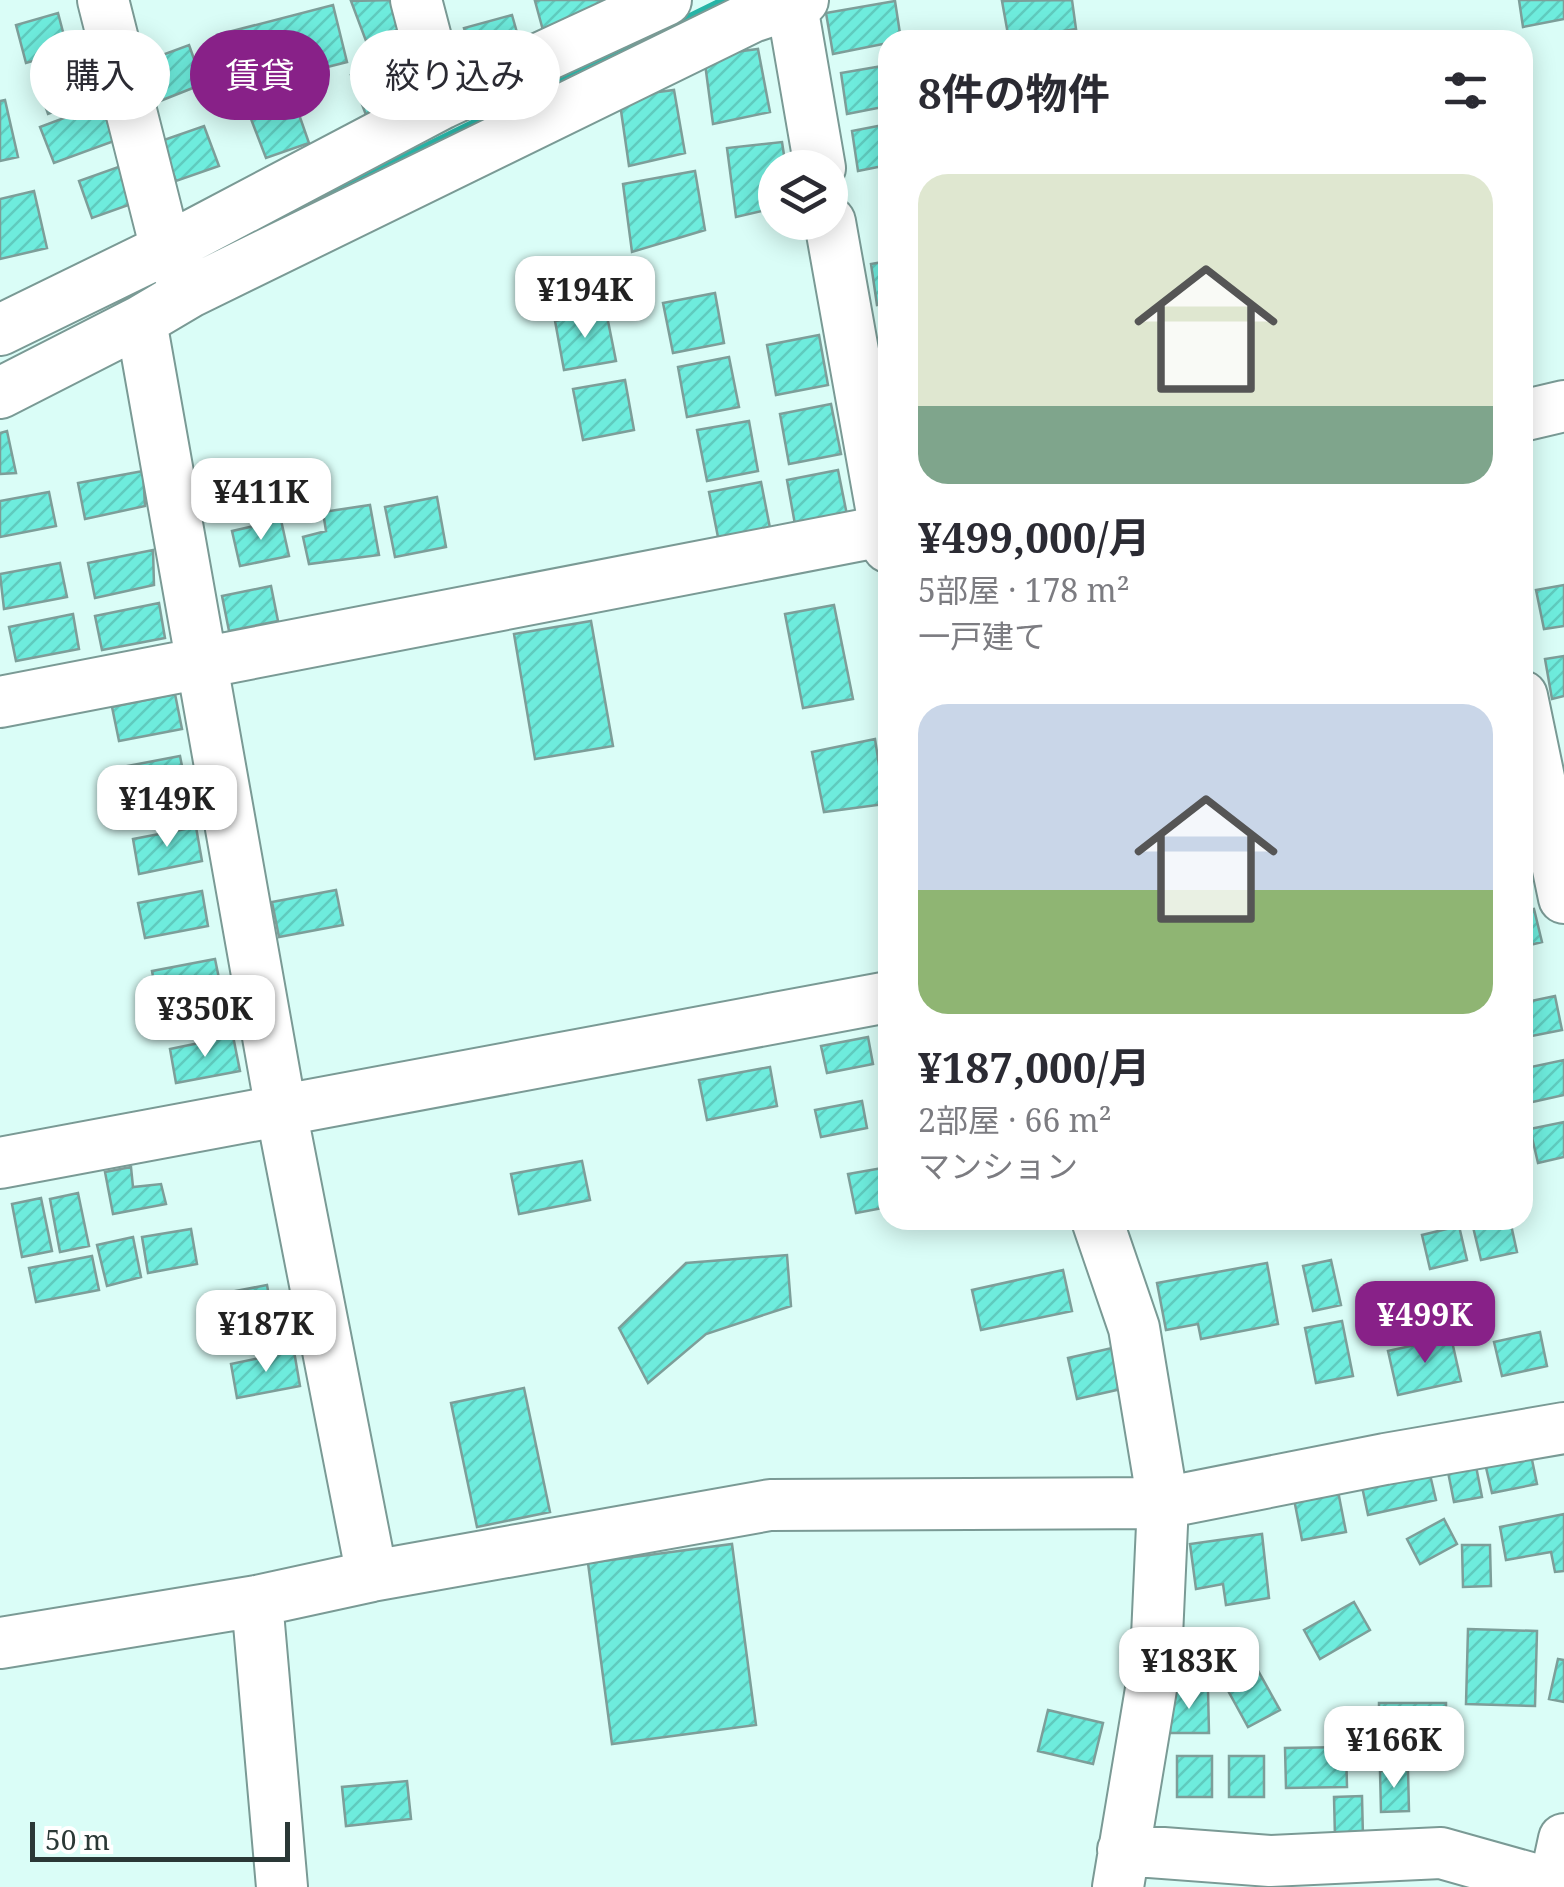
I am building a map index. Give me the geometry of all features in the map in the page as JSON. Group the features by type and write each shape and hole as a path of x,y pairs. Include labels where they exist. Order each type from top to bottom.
{"street":[{"path":"104,0 178,271"},
{"path":"416,0 424,30"},
{"path":"0,330 178,271 795,1 817,150"},
{"path":"560,45 638,6"},
{"path":"0,394 141,322 178,271 416,120"},
{"path":"833,240 878,491"},
{"path":"141,322 282,1110 372,1576"},
{"path":"1533,413 1564,406"},
{"path":"0,702 878,537"},
{"path":"1533,762 1552,875"},
{"path":"0,1163 878,999"},
{"path":"1100,1230 1134,1328 1162,1502 1156,1659 1120,1869 1441,1853 1560,1870"},
{"path":"0,1643 257,1600 770,1505 1162,1502 1564,1428"},
{"path":"257,1600 282,1887"}],"building":[{"path":"393,0 403,28 362,30 351,1"},
{"path":"606,0 610,16 559,30 543,30 535,1"},
{"path":"1072,0 1076,29 1007,30 1002,1"},
{"path":"1519,0 1564,0 1564,19 1523,27"},
{"path":"895,1 899,30 878,30 878,45 833,54 826,13"},
{"path":"333,5 347,62 330,66 330,30 236,30"},
{"path":"58,13 62,30 30,30 30,62 26,63 16,25"},
{"path":"512,15 516,30 465,30"},
{"path":"190,48 190,89 170,97 170,52"},
{"path":"758,49 770,112 713,124 704,56"},
{"path":"878,67 878,108 847,114 841,73"},
{"path":"674,90 685,153 629,166 619,97"},
{"path":"5,100 18,157 0,161 0,101"},
{"path":"59,120 107,120 114,141 54,163 40,127"},
{"path":"251,120 301,120 309,143 266,158"},
{"path":"204,126 219,166 176,181 161,141"},
{"path":"878,126 878,167 858,171 852,131"},
{"path":"782,142 783,150 758,150 758,212 736,217 727,148"},
{"path":"121,166 134,203 92,218 79,181"},
{"path":"695,171 705,230 632,252 623,184"},
{"path":"34,191 47,248 0,259 0,199"},
{"path":"878,263 877,305 871,264"},
{"path":"715,293 724,343 673,353 663,303"},
{"path":"606,311 616,361 564,370 555,321"},
{"path":"819,335 828,385 776,395 767,345"},
{"path":"729,357 739,407 687,417 678,367"},
{"path":"625,380 634,430 583,440 573,389"},
{"path":"831,404 841,454 789,464 780,414"},
{"path":"749,421 758,471 707,481 697,430"},
{"path":"7,431 16,473 0,474 0,433"},
{"path":"838,470 848,520 796,530 787,480"},
{"path":"143,471 145,506 85,519 78,483"},
{"path":"761,482 771,533 719,542 709,492"},
{"path":"49,492 56,526 0,537 0,501"},
{"path":"437,497 446,547 395,557 385,507"},
{"path":"370,505 379,555 309,564 303,537 326,531 323,512"},
{"path":"281,520 289,556 240,566 232,531"},
{"path":"153,550 154,585 95,598 88,563"},
{"path":"60,563 67,597 4,609 0,574"},
{"path":"1564,585 1564,626 1544,629 1536,590"},
{"path":"271,586 278,621 229,631 222,596"},
{"path":"159,603 165,638 102,650 95,616"},
{"path":"834,605 853,699 803,708 785,614"},
{"path":"73,614 79,649 16,661 9,627"},
{"path":"591,621 613,746 535,759 514,634"},
{"path":"1564,656 1564,696 1552,699 1545,659"},
{"path":"175,694 182,729 119,741 112,707"},
{"path":"875,739 878,805 824,812 812,752"},
{"path":"180,756 187,791 124,803 117,768"},
{"path":"196,827 202,861 139,874 133,839"},
{"path":"336,890 343,925 279,937 272,902"},
{"path":"202,891 208,926 145,938 138,903"},
{"path":"1533,909 1542,942 1533,944"},
{"path":"215,959 222,993 158,1005 152,971"},
{"path":"1555,996 1562,1030 1533,1036 1533,1001"},
{"path":"233,1036 240,1071 176,1083 170,1049"},
{"path":"868,1037 873,1064 827,1073 821,1046"},
{"path":"1564,1060 1564,1095 1533,1102 1533,1067"},
{"path":"770,1067 777,1106 707,1120 699,1080"},
{"path":"862,1101 867,1128 821,1137 815,1110"},
{"path":"1564,1122 1564,1157 1538,1163 1533,1128"},
{"path":"582,1161 590,1200 519,1214 511,1174"},
{"path":"131,1167 133,1187 161,1184 166,1204 113,1214 105,1172"},
{"path":"878,1169 878,1209 856,1213 848,1174"},
{"path":"78,1193 89,1246 60,1252 50,1199"},
{"path":"41,1198 52,1251 22,1257 12,1204"},
{"path":"191,1229 197,1264 148,1273 142,1237"},
{"path":"1460,1230 1467,1260 1430,1269 1422,1235"},
{"path":"1474,1230 1512,1230 1517,1252 1481,1260"},
{"path":"133,1237 141,1277 107,1286 97,1245"},
{"path":"787,1255 791,1306 706,1334 648,1383 619,1328 686,1263"},
{"path":"92,1256 99,1290 36,1302 29,1268"},
{"path":"1331,1260 1341,1305 1313,1311 1303,1266"},
{"path":"1267,1263 1278,1324 1201,1339 1198,1324 1166,1330 1157,1283"},
{"path":"1063,1270 1072,1311 981,1330 972,1290"},
{"path":"267,1285 273,1318 226,1328 220,1294"},
{"path":"1342,1321 1353,1376 1316,1383 1305,1328"},
{"path":"1540,1332 1547,1366 1502,1376 1494,1342"},
{"path":"1451,1337 1461,1381 1398,1395 1388,1351"},
{"path":"1121,1346 1130,1387 1077,1399 1068,1358"},
{"path":"294,1351 300,1386 237,1398 231,1364"},
{"path":"524,1388 550,1512 477,1527 451,1403"},
{"path":"1530,1450 1537,1484 1492,1493 1484,1459"},
{"path":"1474,1456 1482,1497 1454,1502 1446,1462"},
{"path":"1427,1462 1436,1500 1368,1515 1360,1477"},
{"path":"1337,1486 1346,1532 1302,1540 1293,1494"},
{"path":"1564,1514 1564,1571 1555,1572 1551,1552 1506,1560 1500,1527"},
{"path":"1444,1519 1457,1544 1420,1564 1407,1539"},
{"path":"1262,1534 1269,1598 1226,1605 1223,1584 1196,1589 1190,1544"},
{"path":"732,1544 756,1725 612,1744 588,1563"},
{"path":"1462,1545 1490,1545 1491,1586 1463,1587"},
{"path":"1354,1602 1370,1630 1320,1659 1304,1630"},
{"path":"1468,1629 1537,1631 1535,1706 1466,1704"},
{"path":"1251,1658 1280,1710 1248,1727 1220,1676"},
{"path":"1558,1659 1564,1660 1564,1702 1549,1699"},
{"path":"1208,1690 1209,1733 1170,1733 1170,1691"},
{"path":"1379,1703 1446,1703 1446,1751 1379,1752"},
{"path":"1048,1710 1103,1723 1093,1764 1038,1751"},
{"path":"1346,1747 1347,1787 1286,1788 1285,1748"},
{"path":"1177,1756 1212,1756 1212,1797 1177,1797"},
{"path":"1229,1756 1264,1756 1264,1797 1229,1797"},
{"path":"1408,1770 1409,1811 1381,1812 1380,1771"},
{"path":"407,1781 411,1819 346,1826 342,1787"},
{"path":"1362,1796 1363,1838 1335,1838 1334,1797"}],"waterway":[{"path":"212,253 727,0"}]}
